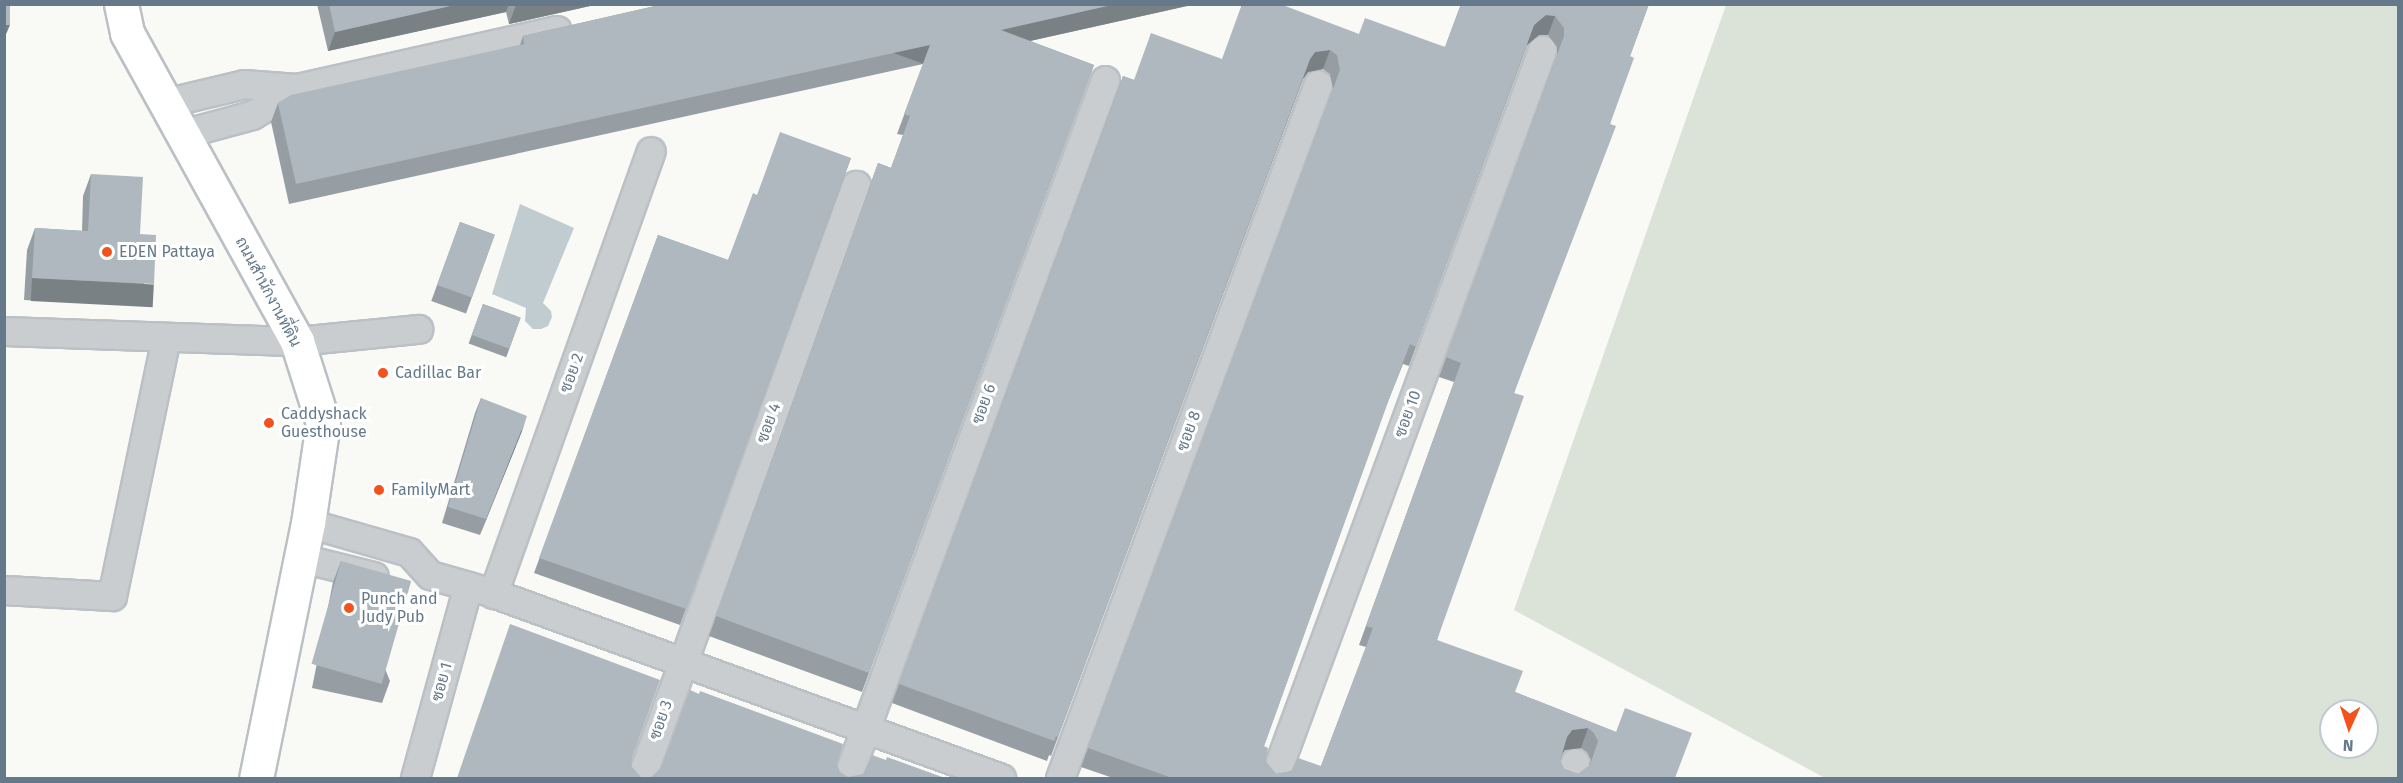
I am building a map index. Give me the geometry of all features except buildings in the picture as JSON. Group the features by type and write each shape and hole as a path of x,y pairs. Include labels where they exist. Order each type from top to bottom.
{"street":[{"name":"ถนนสำนักงานที่ดิน","path":"121,4 127,33 297,341 323,423 308,523 256,778"},
{"path":"165,103 244,84 297,88 582,25"},
{"name":"ซอย 10","path":"1274,778 1542,50"},
{"name":"ซอย 6","path":"847,778 1106,80"},
{"name":"ซอย 8","path":"1060,778 1318,84"},
{"path":"182,134 252,115 297,88"},
{"name":"ซอย 2","path":"481,590 651,151"},
{"name":"ซอย 4","path":"682,662 856,185"},
{"path":"4,331 166,339 297,341 418,329"},
{"path":"4,590 112,596 166,339"},
{"path":"308,523 409,552 430,575 481,590 1001,778"},
{"path":"301,558 400,583 430,575"},
{"name":"ซอย 1","path":"416,778 481,590"},
{"name":"ซอย 3","path":"641,778 682,662"}],"shaded area":[{"path":"1726,5 2398,5 2398,778 1825,778 1514,610"},
{"path":"520,204 574,228 543,303 551,311 552,317 548,326 541,329 533,329 525,321 526,308 492,294"}],"place":[{"name":"EDEN Pattaya","path":"107,252"},
{"name":"Cadillac Bar","path":"383,373"},
{"name":"Caddyshack Guesthouse","path":"269,423"},
{"name":"FamilyMart","path":"379,490"},
{"name":"Punch and Judy Pub","path":"349,608"}]}
